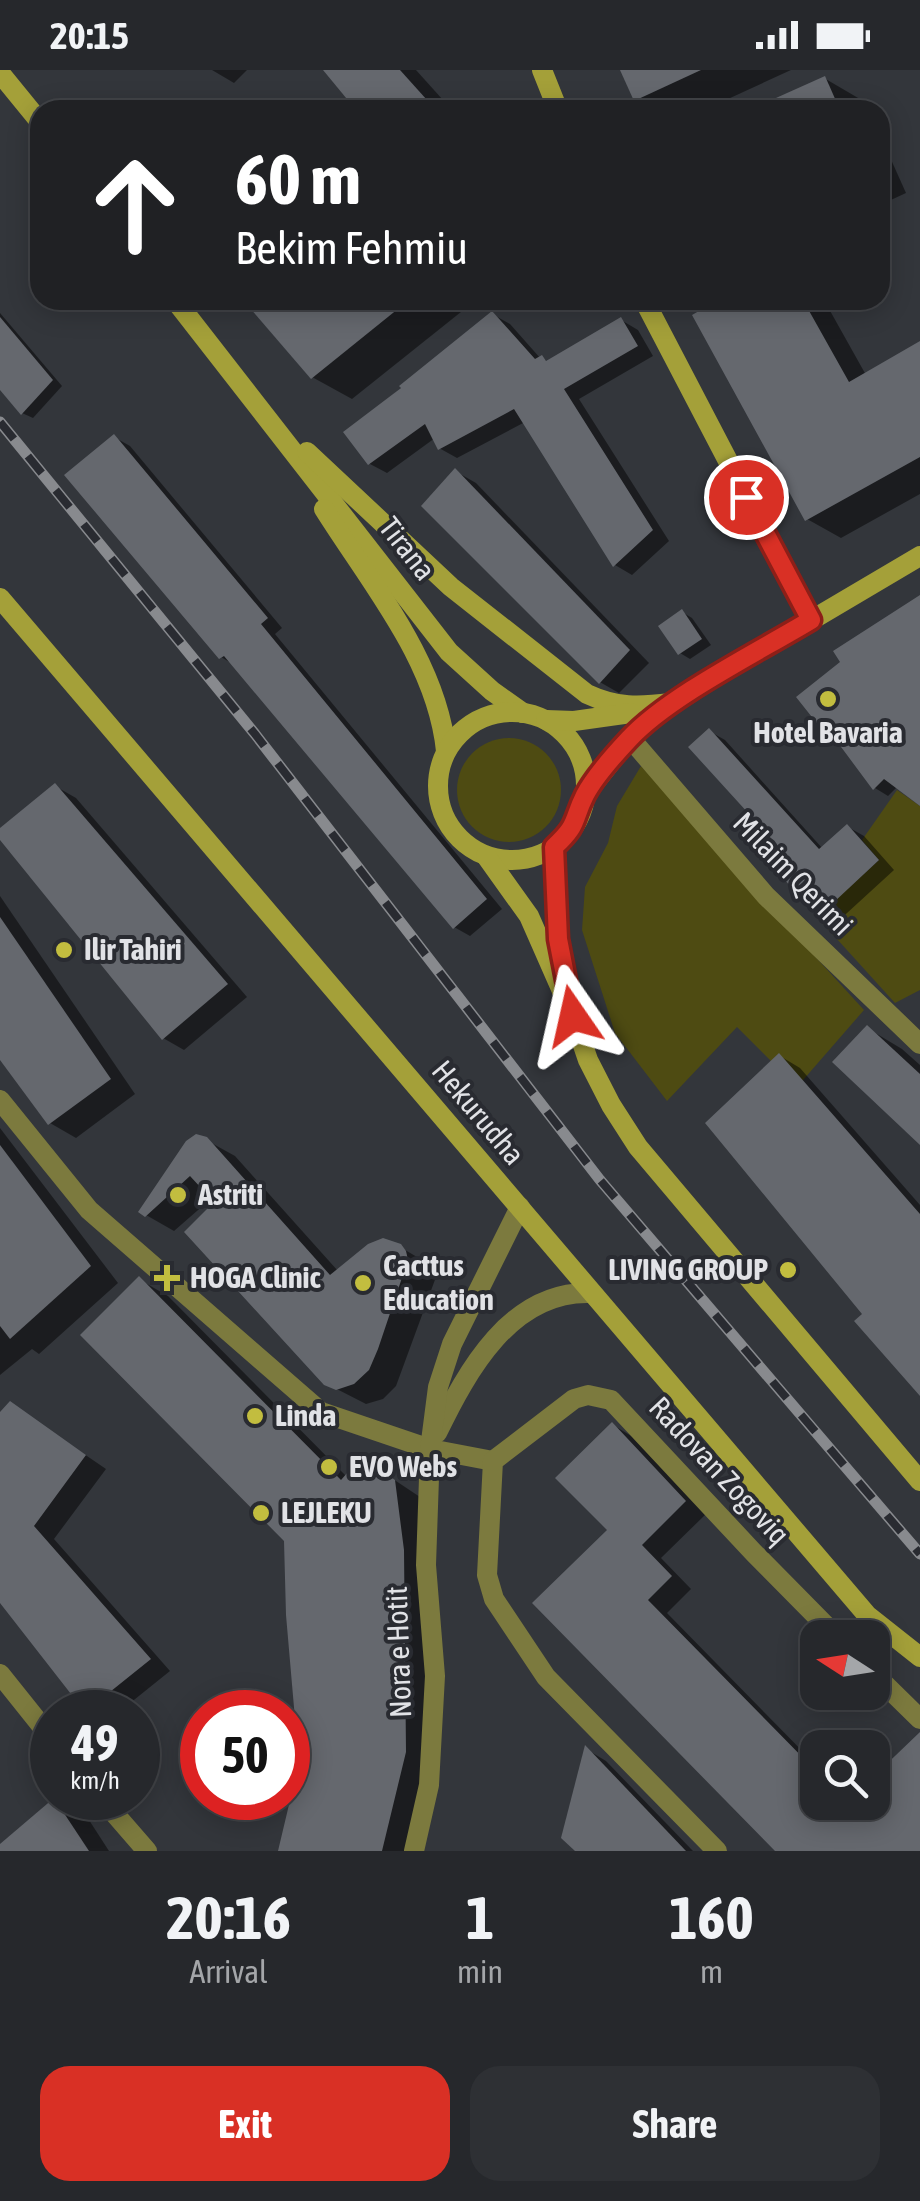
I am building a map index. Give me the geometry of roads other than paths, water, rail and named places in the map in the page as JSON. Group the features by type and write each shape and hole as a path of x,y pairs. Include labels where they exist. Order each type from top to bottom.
{"main road":[{"path":"542,70 554,100"},
{"path":"0,73 30,110"},
{"name":"Tirana","path":"184,310 450,652 492,692 523,713"},
{"path":"649,310 811,620"},
{"path":"259,406 451,587 587,694 610,705 636,708 671,704"},
{"name":"Tirana","path":"259,406 426,670 443,720 446,751"},
{"path":"585,795 630,738 671,704 920,556"},
{"name":"Hekurudha","path":"0,598 867,1615 920,1656"},
{"path":"546,720 565,735 579,755 585,795 580,815 554,847 511,860 486,856 464,843 448,824 439,800 438,774 446,751 460,733 479,719 500,712 546,720 620,716 671,704"},
{"path":"554,847 558,939 573,1016"},
{"path":"486,856 529,916 588,1060 610,1105 638,1146 920,1481"}],"street":[{"name":"Milaim Qerimi","path":"630,738 766,896 920,1044"},
{"path":"0,1100 90,1210 321,1412 430,1449 493,1461 486,1575 494,1599 546,1678 717,1851"},
{"name":"Nora e Hotit","path":"414,1851 428,1785 435,1676 426,1565 430,1449 438,1387 452,1344 520,1207"},
{"name":"Nora e Hotit","path":"430,1449 486,1347 517,1317 572,1292 591,1294"},
{"name":"Radovan Zogoviq","path":"493,1461 574,1399 588,1395 611,1400 820,1620"},
{"path":"0,1674 30,1712"},
{"path":"890,1690 920,1719"},
{"path":"120,1820 146,1851"}],"railway":[{"path":"0,422 255,734 600,1180 920,1554"}],"place":[{"name":"Hotel Bavaria","path":"828,699"},
{"name":"Ilir Tahiri","path":"64,950"},
{"name":"Astriti","path":"178,1195"},
{"name":"LIVING GROUP","path":"788,1270"},
{"name":"HOGA Clinic","path":"167,1278"},
{"name":"Cacttus Education","path":"363,1283"},
{"name":"Linda","path":"255,1416"},
{"name":"EVO Webs","path":"329,1467"},
{"name":"LEJLEKU","path":"261,1513"}]}
